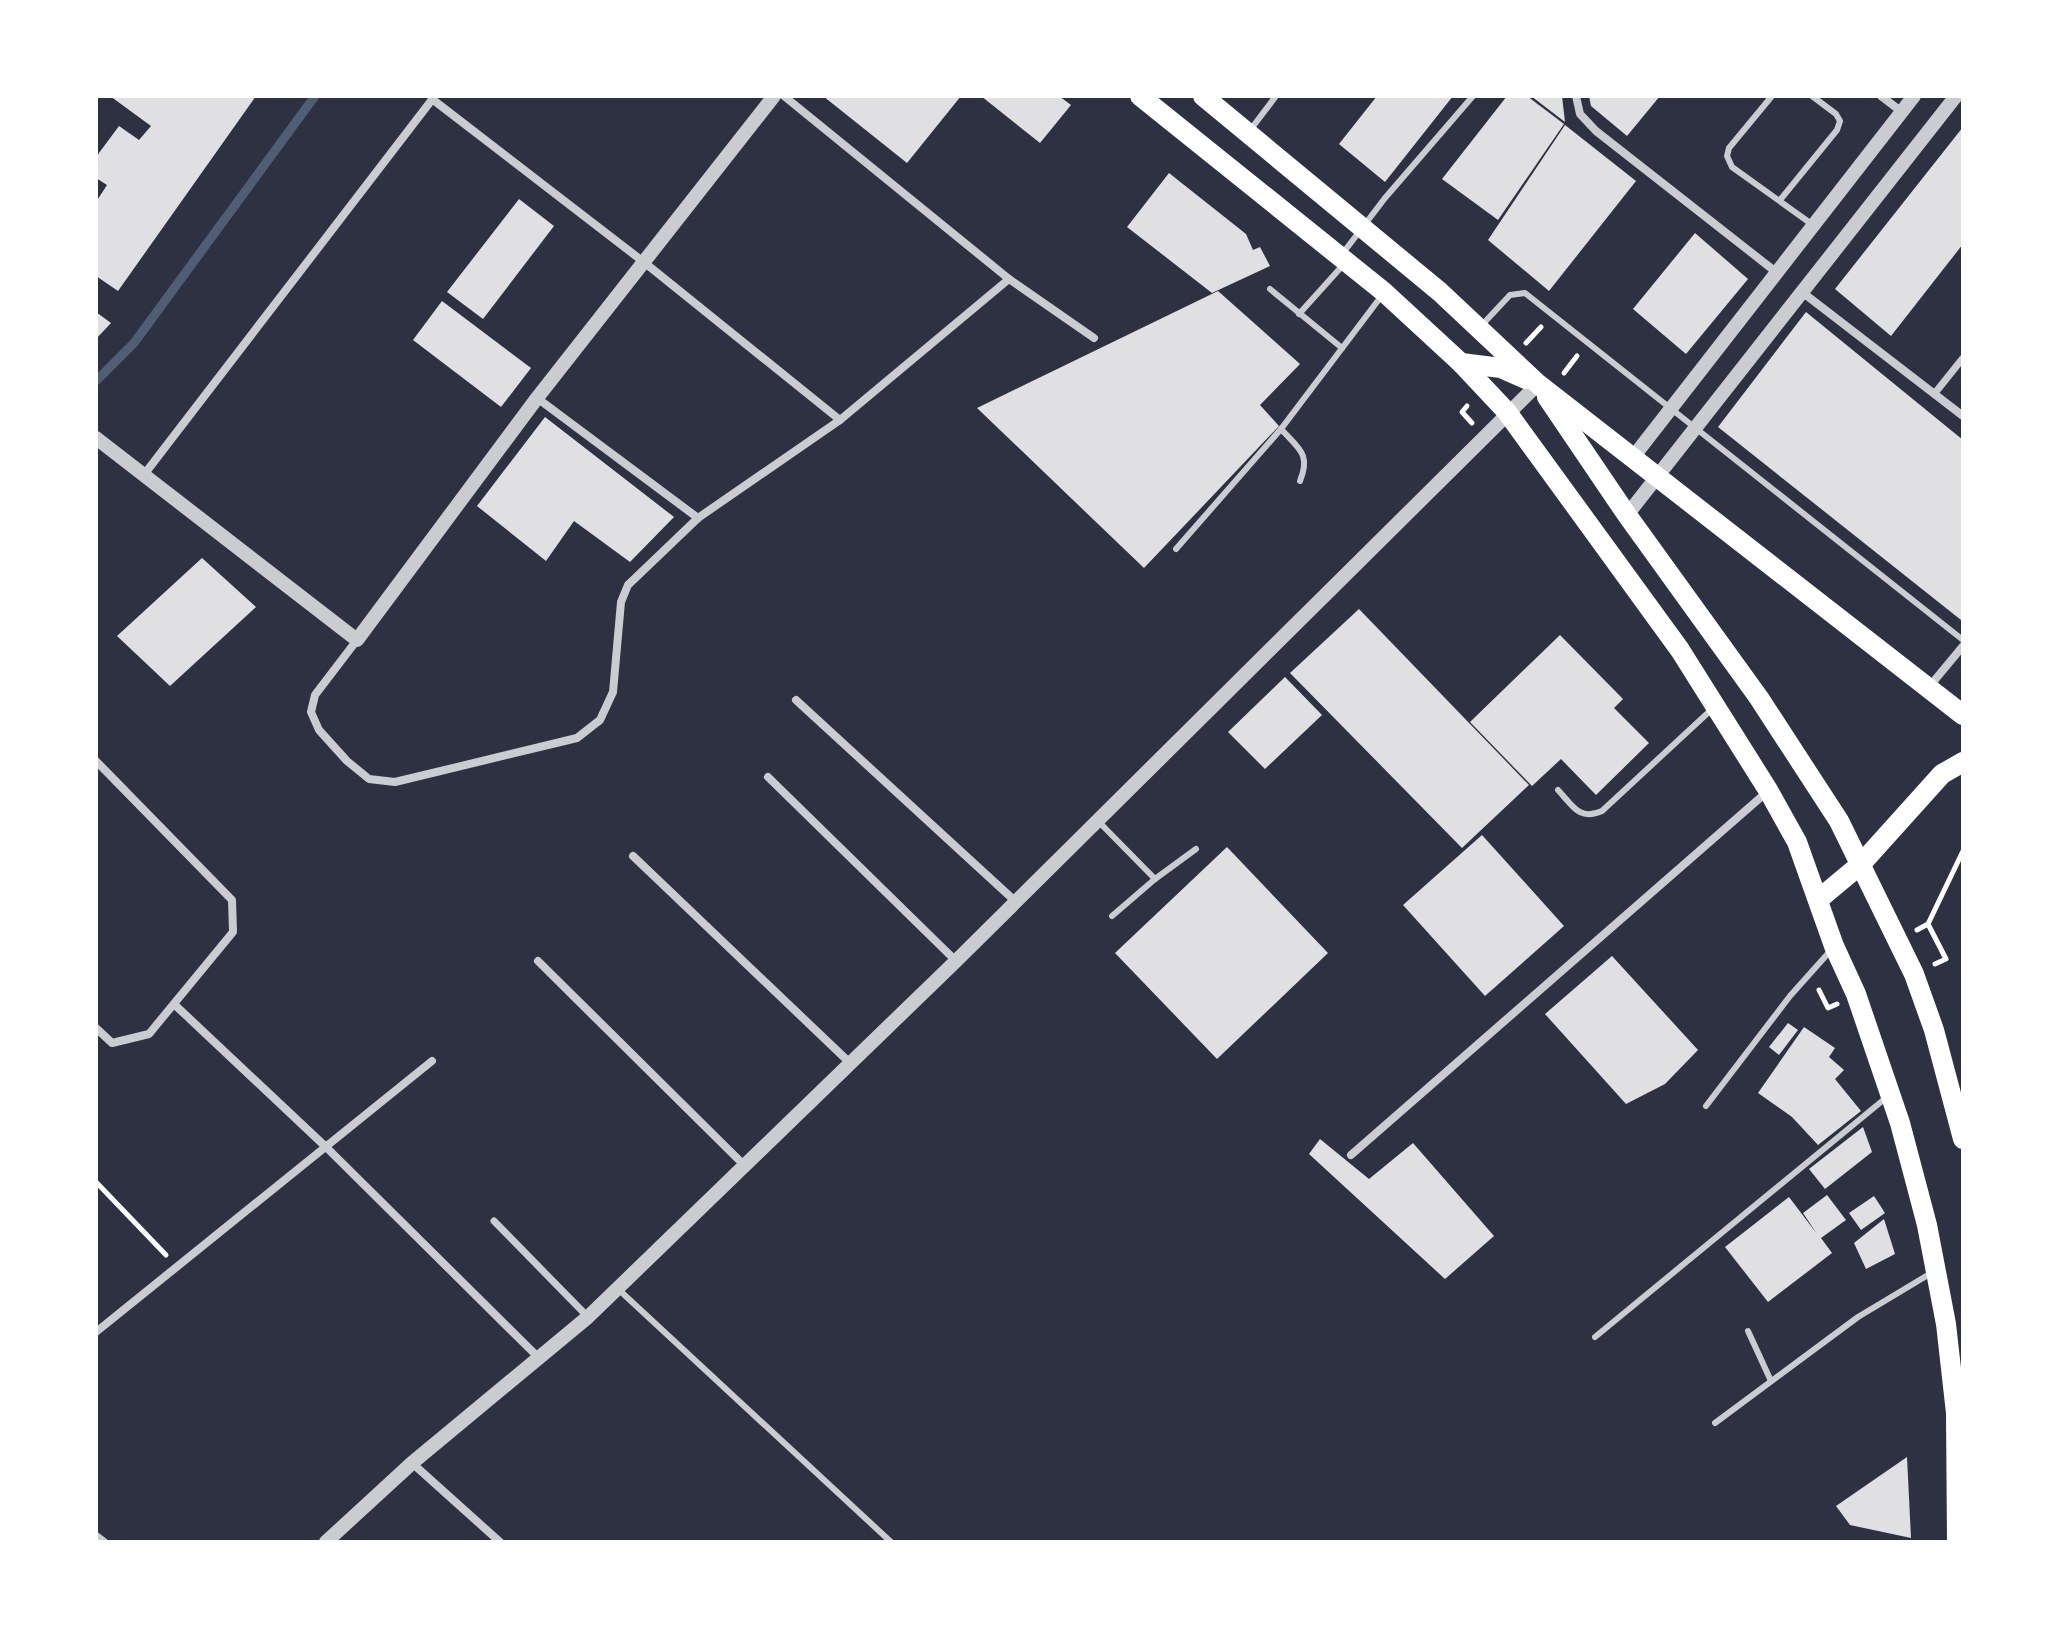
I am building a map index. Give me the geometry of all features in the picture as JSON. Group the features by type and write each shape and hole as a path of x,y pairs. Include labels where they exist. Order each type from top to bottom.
{"main road":[{"path":"1140,96 1384,292 1461,363 1507,412 1680,650 1768,790 1797,842 1834,946 1856,994 1890,1095 1927,1225 1946,1324 1956,1413 1957,1542"},
{"path":"1203,96 1363,227 1480,328 1538,384 1963,715"},
{"path":"1461,363 1501,368 1538,384 1627,515 1711,628 1839,821 1914,974 1934,1030 1963,1139"},
{"path":"1680,650 1711,628"},
{"path":"1819,899 1861,864 1942,774 1963,762"}],"street":[{"path":"774,96 537,398 315,695 311,712 319,730 347,761 369,779 395,782 577,738 600,720 613,692 621,602 628,585 698,518 840,420 1009,279"},
{"path":"784,96 1009,279 1094,338"},
{"path":"1576,96 1580,114 1596,131 1776,272"},
{"path":"1881,96 1902,112"},
{"path":"1634,456 1914,96"},
{"path":"1627,515 1956,96"},
{"path":"143,476 433,97 840,420"},
{"path":"1802,292 1963,416"},
{"path":"1935,393 1963,358"},
{"path":"326,1542 412,1463 541,1359 618,1289 956,961 1538,384"},
{"path":"537,398 698,518"},
{"path":"96,438 357,640"},
{"path":"1929,688 1963,643"},
{"path":"796,700 1015,901"},
{"path":"96,761 232,900 233,932 149,1034 112,1043 96,1028"},
{"path":"768,777 956,961"},
{"path":"1351,1155 1768,790"},
{"path":"633,856 849,1062"},
{"path":"538,961 744,1165"},
{"path":"175,1005 327,1148 541,1359"},
{"path":"96,1332 432,1061"},
{"path":"494,1221 588,1317"},
{"path":"412,1463 500,1542"},
{"path":"96,1536 104,1542"}],"lane":[{"path":"1249,132 1276,96"},
{"path":"1299,314 1343,259 1363,227 1473,96"},
{"path":"1772,96 1729,148 1727,156 1732,167 1813,225"},
{"path":"1780,200 1837,130 1840,121 1836,114 1812,96"},
{"path":"1270,289 1342,348"},
{"path":"1176,549 1281,429 1384,292"},
{"path":"1480,328 1510,295 1525,293 1963,643"},
{"path":"1281,429 1305,456 1306,467 1300,481"},
{"path":"1558,790 1581,814 1591,816 1602,811 1717,705"},
{"path":"1097,820 1155,879"},
{"path":"1112,916 1196,849"},
{"path":"1706,1106 1790,996 1834,946"},
{"path":"1595,1337 1890,1095"},
{"path":"1715,1423 1858,1317 1936,1270"},
{"path":"618,1289 891,1542"},
{"path":"1748,1331 1771,1381"}],"path":[{"path":"1928,924 1946,959"},
{"path":"1817,986 1828,1008"},
{"path":"96,1182 178,1268"}],"building":[{"path":"110,96 256,96 118,291 96,276 96,202 107,185 96,178 96,157 119,126 139,140 151,126"},
{"path":"823,96 961,96 907,163"},
{"path":"981,96 1059,96 1071,105 1040,143"},
{"path":"1377,96 1453,96 1385,182 1339,144"},
{"path":"1507,96 1527,96 1564,124 1498,220 1442,179"},
{"path":"1531,96 1562,96 1565,122"},
{"path":"1589,96 1660,96 1627,136 1591,106"},
{"path":"1565,125 1636,181 1549,291 1488,240"},
{"path":"1963,127 1963,244 1891,336 1835,289"},
{"path":"1169,173 1246,234 1253,250 1260,247 1270,266 1212,293 1127,227"},
{"path":"519,199 554,226 483,319 447,292"},
{"path":"1695,233 1748,279 1686,354 1633,309"},
{"path":"1218,291 1300,364 1260,405 1279,426 1144,568 977,408"},
{"path":"442,301 531,368 501,407 413,340"},
{"path":"96,312 111,323 96,339"},
{"path":"1806,312 1963,440 1961,620 1718,427"},
{"path":"545,417 674,517 630,562 574,521 546,561 477,506"},
{"path":"202,558 256,607 170,686 117,636"},
{"path":"1359,609 1529,785 1462,848 1290,673"},
{"path":"1560,635 1623,699 1614,708 1649,743 1596,795 1561,759 1532,786 1470,722"},
{"path":"1285,677 1322,715 1265,769 1228,732"},
{"path":"1482,835 1564,926 1485,996 1403,905"},
{"path":"1227,847 1328,953 1217,1059 1115,953"},
{"path":"1612,956 1698,1050 1665,1084 1626,1104 1545,1014"},
{"path":"1788,1023 1798,1030 1779,1055 1769,1047"},
{"path":"1804,1027 1835,1048 1829,1057 1844,1070 1835,1079 1861,1111 1818,1145 1792,1117 1758,1093"},
{"path":"1863,1127 1872,1152 1825,1189 1809,1169"},
{"path":"1320,1139 1369,1179 1413,1143 1494,1236 1445,1279 1309,1154"},
{"path":"1827,1195 1846,1220 1821,1238 1832,1253 1768,1302 1725,1247 1789,1197 1817,1234 1803,1213"},
{"path":"1874,1196 1885,1213 1861,1230 1849,1213"},
{"path":"1884,1219 1895,1254 1866,1269 1854,1243"},
{"path":"1907,1457 1911,1538 1850,1525 1836,1506"}],"waterway":[{"path":"96,381 134,343 315,96"}]}
